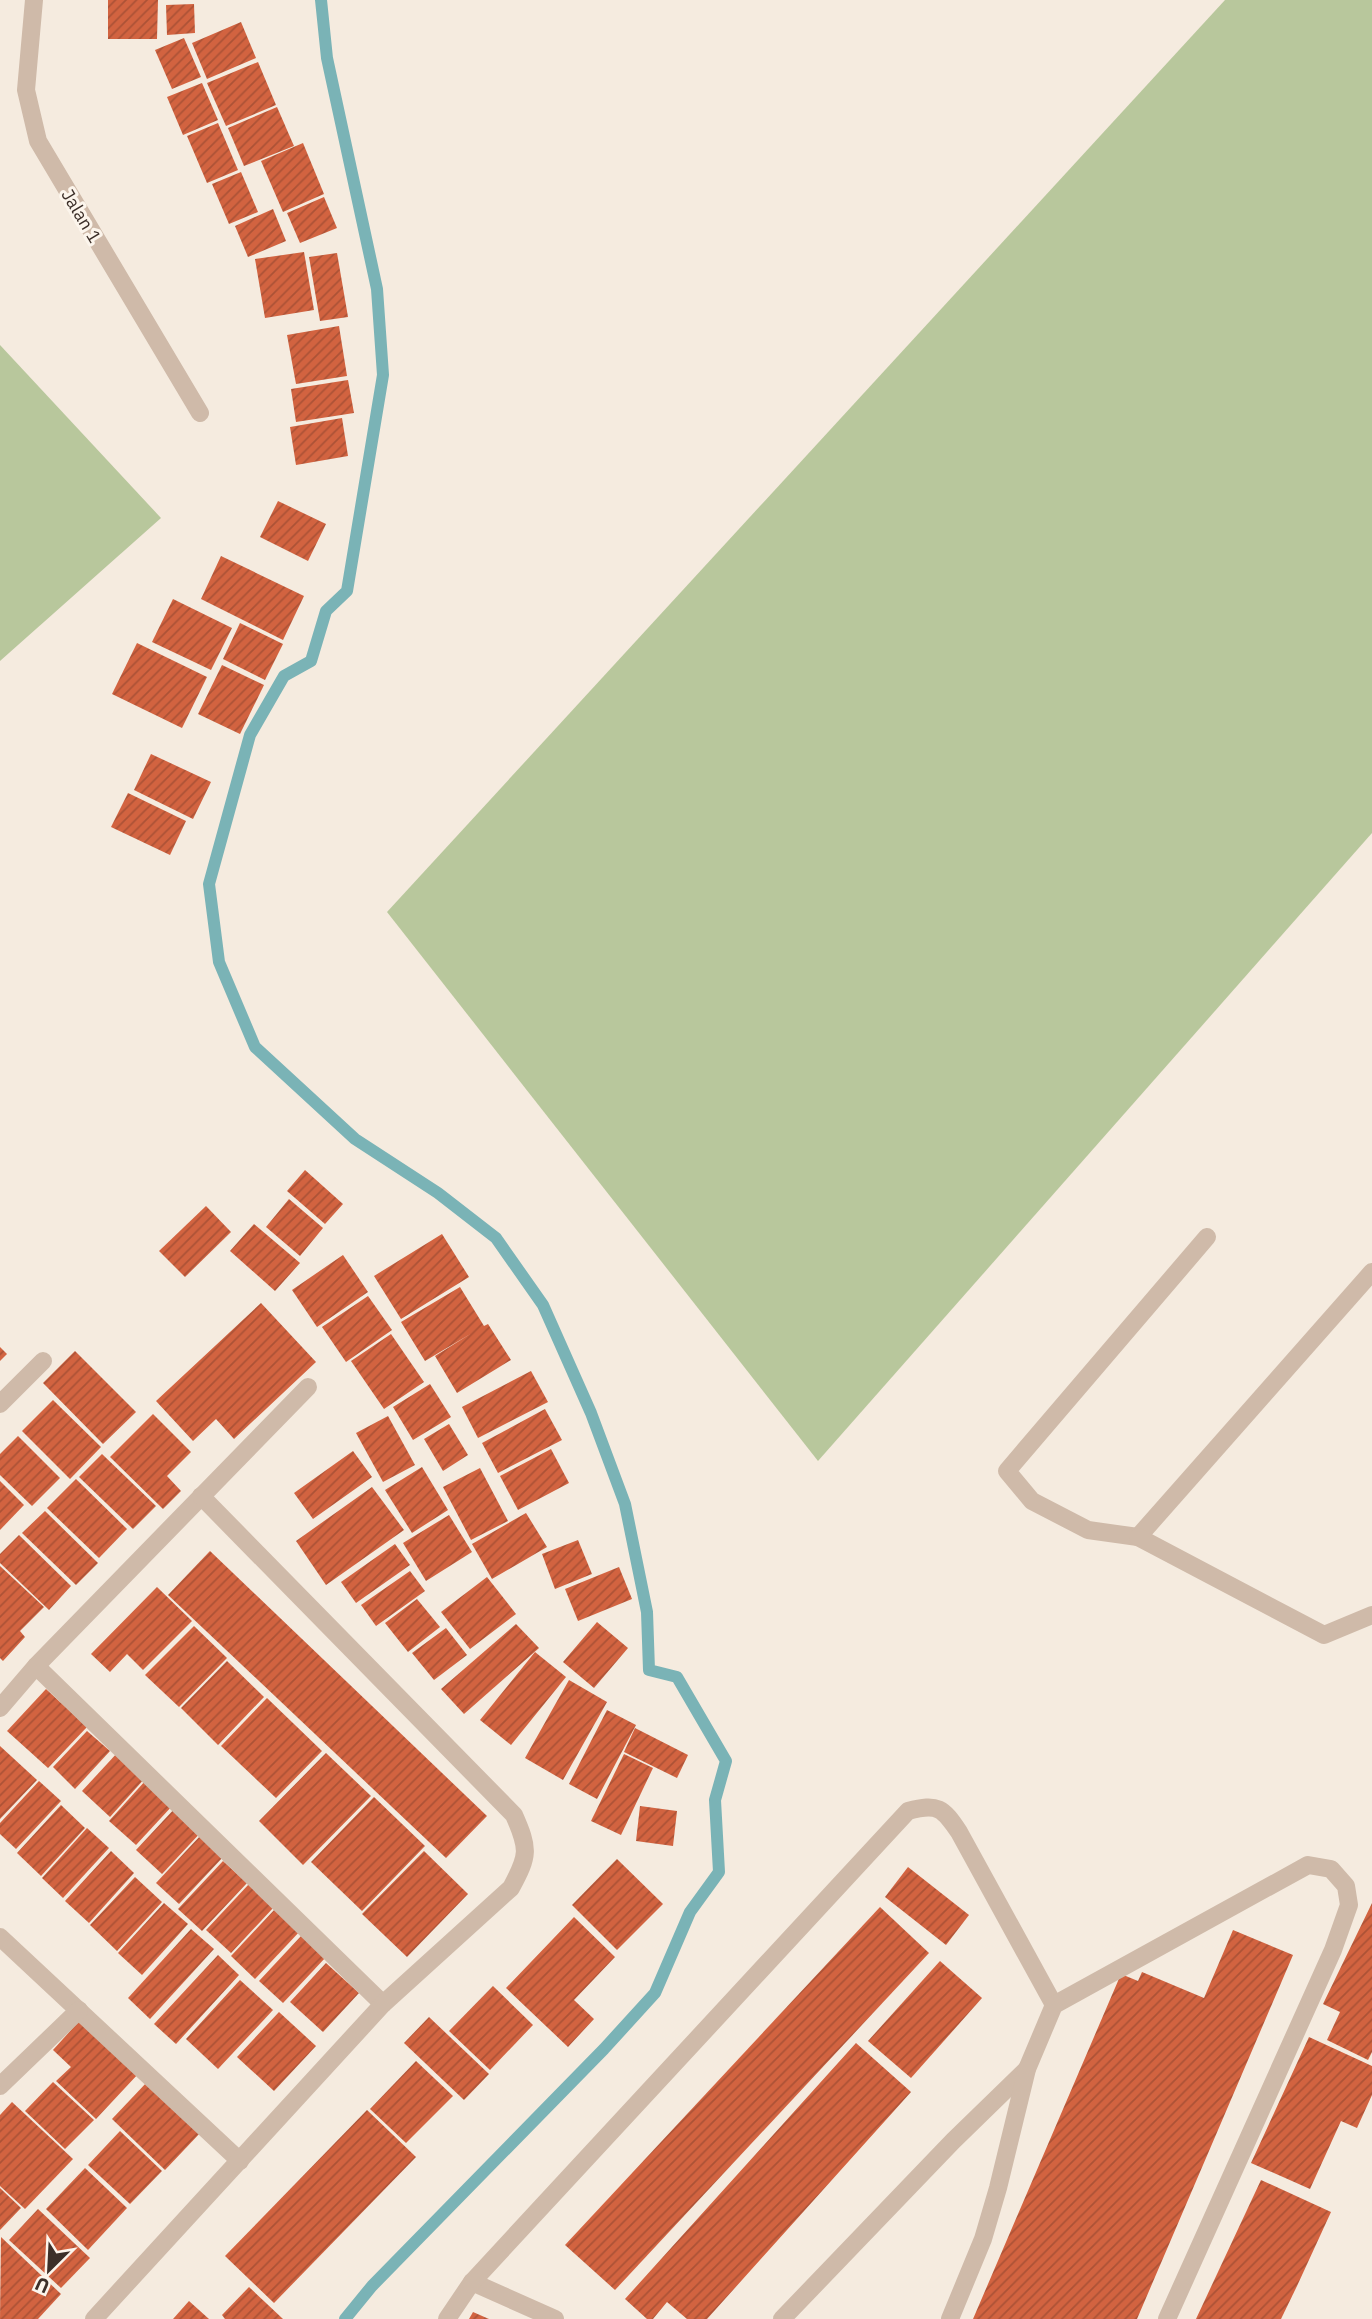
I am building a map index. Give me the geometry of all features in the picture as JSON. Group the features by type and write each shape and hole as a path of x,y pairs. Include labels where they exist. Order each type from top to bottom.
{"street":[{"name":"Jalan 1","path":"34,0 26,90 38,141 200,413"},
{"path":"1207,1237 1007,1471 1032,1501 1088,1530 1138,1537 1324,1635 1372,1615"},
{"path":"1138,1537 1372,1272"},
{"path":"0,1404 43,1361"},
{"path":"0,1708 36,1665 308,1387"},
{"path":"94,2319 383,2004 511,1888 524,1864 526,1841 514,1815 201,1496"},
{"path":"36,1665 383,2004"},
{"path":"447,2319 472,2282 908,1811 926,1806 946,1812 1054,2005"},
{"path":"950,2319 983,2239 1027,2069 1054,2005 1308,1865 1331,1869 1346,1886 1349,1905 1333,1950 1167,2319"},
{"path":"0,1937 240,2161"},
{"path":"0,2085 79,2011"},
{"path":"782,2319 953,2141 1027,2069"},
{"path":"472,2282 555,2319"}],"green space":[{"path":"1225,0 1372,0 1372,833 818,1461 387,912"},
{"path":"0,345 161,518 0,661"}],"building":[{"path":"108,0 158,0 157,39 108,39"},
{"path":"194,4 195,33 167,35 166,5"},
{"path":"241,22 256,58 207,79 192,43"},
{"path":"184,38 201,77 172,89 155,50"},
{"path":"258,62 276,105 226,126 207,83"},
{"path":"202,83 218,120 183,135 167,97"},
{"path":"277,107 294,146 244,166 228,128"},
{"path":"218,123 238,170 207,183 187,136"},
{"path":"303,143 324,194 283,212 261,161"},
{"path":"241,172 258,212 229,224 212,184"},
{"path":"324,197 337,228 300,243 287,213"},
{"path":"273,209 286,241 248,257 235,226"},
{"path":"304,252 314,310 265,318 255,259"},
{"path":"337,253 348,317 320,321 309,257"},
{"path":"339,326 347,376 296,384 287,335"},
{"path":"348,380 354,413 296,422 291,389"},
{"path":"342,418 348,456 296,465 290,427"},
{"path":"278,501 326,524 308,561 260,537"},
{"path":"221,556 304,596 283,640 201,599"},
{"path":"173,599 232,628 211,670 152,642"},
{"path":"240,623 283,644 265,680 223,659"},
{"path":"137,643 207,677 182,728 112,694"},
{"path":"222,665 264,685 240,734 198,714"},
{"path":"151,754 211,782 193,819 134,790"},
{"path":"128,793 186,821 170,855 111,827"},
{"path":"305,1170 343,1204 325,1224 287,1191"},
{"path":"289,1199 323,1228 300,1256 266,1227"},
{"path":"206,1206 231,1232 185,1277 159,1251"},
{"path":"254,1224 300,1263 275,1291 230,1251"},
{"path":"442,1234 469,1277 401,1319 374,1276"},
{"path":"343,1255 368,1292 317,1327 292,1290"},
{"path":"460,1287 484,1326 488,1324 511,1360 457,1393 435,1356 472,1333 425,1361 401,1322"},
{"path":"368,1296 392,1330 346,1362 322,1327"},
{"path":"261,1303 316,1362 234,1439 216,1419 193,1441 156,1401"},
{"path":"391,1334 424,1382 384,1409 351,1361"},
{"path":"0,1347 7,1354 0,1361"},
{"path":"75,1351 136,1412 103,1444 43,1383"},
{"path":"531,1371 548,1402 478,1438 462,1407"},
{"path":"430,1384 451,1417 413,1440 393,1407"},
{"path":"53,1400 101,1447 70,1479 22,1431"},
{"path":"545,1409 562,1440 498,1473 482,1443"},
{"path":"153,1414 191,1452 167,1476 181,1491 163,1509 110,1457"},
{"path":"388,1416 415,1465 383,1482 356,1433"},
{"path":"449,1424 468,1455 443,1471 424,1439"},
{"path":"18,1436 60,1478 32,1506 0,1475 0,1454"},
{"path":"551,1449 569,1483 518,1510 500,1476"},
{"path":"353,1451 372,1477 313,1519 294,1493"},
{"path":"102,1454 156,1506 133,1529 79,1477"},
{"path":"422,1467 448,1510 412,1533 385,1490"},
{"path":"480,1468 508,1521 471,1540 443,1487"},
{"path":"76,1479 127,1529 99,1558 47,1508"},
{"path":"0,1481 24,1505 0,1530"},
{"path":"372,1487 404,1530 326,1585 296,1541"},
{"path":"45,1511 98,1563 76,1585 22,1533"},
{"path":"526,1513 547,1547 492,1579 472,1544"},
{"path":"449,1515 472,1552 426,1581 403,1543"},
{"path":"19,1535 71,1586 49,1610 0,1563 0,1554"},
{"path":"578,1540 592,1574 555,1589 542,1554"},
{"path":"395,1544 410,1565 356,1603 341,1582"},
{"path":"210,1551 487,1816 446,1858 168,1595"},
{"path":"0,1566 44,1607 20,1631 25,1637 3,1661 0,1658"},
{"path":"619,1567 632,1599 578,1621 565,1589"},
{"path":"410,1571 425,1591 376,1626 361,1605"},
{"path":"487,1577 516,1614 470,1649 441,1612"},
{"path":"157,1587 192,1621 143,1670 127,1654 110,1672 91,1654"},
{"path":"417,1599 440,1627 408,1652 385,1623"},
{"path":"597,1622 628,1648 594,1688 563,1662"},
{"path":"516,1624 539,1648 464,1714 441,1689"},
{"path":"194,1626 227,1658 179,1707 145,1675"},
{"path":"446,1628 467,1655 434,1680 412,1653"},
{"path":"535,1652 566,1677 511,1745 480,1720"},
{"path":"227,1661 264,1697 218,1745 181,1708"},
{"path":"569,1680 607,1702 563,1780 525,1758"},
{"path":"46,1689 87,1727 48,1768 7,1731"},
{"path":"267,1698 322,1751 276,1798 221,1746"},
{"path":"607,1710 636,1725 597,1799 569,1784"},
{"path":"635,1728 688,1755 677,1778 624,1752"},
{"path":"87,1731 110,1751 75,1789 53,1767"},
{"path":"0,1746 37,1780 0,1819"},
{"path":"119,1751 146,1777 110,1817 82,1791"},
{"path":"326,1753 371,1796 303,1865 259,1821"},
{"path":"624,1754 653,1768 621,1835 591,1821"},
{"path":"146,1780 173,1805 136,1845 109,1821"},
{"path":"39,1781 61,1801 16,1849 0,1834 0,1823"},
{"path":"374,1797 425,1846 362,1911 311,1862"},
{"path":"61,1805 85,1828 41,1876 17,1853"},
{"path":"177,1806 203,1830 162,1874 136,1850"},
{"path":"640,1806 677,1811 673,1846 636,1841"},
{"path":"87,1828 109,1848 63,1898 42,1878"},
{"path":"201,1835 224,1856 179,1904 156,1883"},
{"path":"111,1851 134,1873 89,1923 65,1901"},
{"path":"424,1851 468,1894 407,1957 362,1914"},
{"path":"617,1859 663,1904 617,1950 572,1905"},
{"path":"223,1861 247,1883 202,1931 178,1909"},
{"path":"908,1867 969,1915 946,1945 885,1897"},
{"path":"135,1877 162,1902 117,1951 90,1925"},
{"path":"249,1884 274,1907 231,1953 206,1930"},
{"path":"164,1903 188,1924 142,1975 118,1953"},
{"path":"1372,1903 1372,2052 1368,2060 1327,2040 1340,2012 1323,2004"},
{"path":"880,1907 929,1953 615,2290 565,2245"},
{"path":"276,1908 301,1930 255,1979 231,1956"},
{"path":"574,1917 615,1957 574,2000 594,2019 568,2047 506,1988"},
{"path":"191,1929 214,1949 150,2019 128,1998"},
{"path":"1233,1930 1293,1955 1137,2319 973,2319 1121,1974 1138,1981 1142,1972 1204,1998"},
{"path":"302,1935 326,1957 283,2003 259,1981"},
{"path":"218,1955 239,1975 176,2044 154,2024"},
{"path":"940,1961 982,1998 911,2078 868,2041"},
{"path":"326,1963 359,1993 323,2032 290,2002"},
{"path":"240,1980 273,2010 218,2069 186,2039"},
{"path":"493,1986 533,2025 490,2070 449,2031"},
{"path":"279,2012 316,2046 274,2091 237,2057"},
{"path":"429,2017 489,2074 464,2100 404,2043"},
{"path":"81,2019 139,2073 96,2119 56,2081 71,2067 53,2050"},
{"path":"1309,2037 1372,2066 1372,2095 1357,2128 1341,2121 1310,2189 1251,2163"},
{"path":"856,2043 911,2092 707,2319 687,2319 667,2302 653,2319 647,2319 625,2299"},
{"path":"416,2061 453,2096 406,2143 370,2109"},
{"path":"148,2081 201,2132 165,2170 112,2119"},
{"path":"53,2082 94,2120 65,2149 25,2111"},
{"path":"12,2102 73,2159 25,2209 0,2186 0,2115"},
{"path":"367,2110 416,2157 274,2303 225,2256"},
{"path":"120,2131 162,2171 130,2204 88,2165"},
{"path":"85,2168 127,2208 88,2250 46,2209"},
{"path":"1261,2180 1331,2212 1297,2286 1281,2319 1196,2319"},
{"path":"0,2188 21,2208 0,2230"},
{"path":"38,2209 90,2258 61,2288 9,2240"},
{"path":"1,2237 61,2294 38,2319 0,2319"},
{"path":"249,2287 283,2319 225,2319 222,2315"},
{"path":"189,2301 209,2319 173,2319"},
{"path":"473,2312 489,2319 469,2319"}],"waterway":[{"path":"321,0 327,58 377,289 383,375 347,591 326,611 311,661 284,676 250,735 209,884 219,962 255,1047 355,1139 438,1193 496,1238 543,1305 591,1413 625,1504 647,1612 649,1670 677,1677 726,1761 715,1800 719,1872 690,1912 655,1993 604,2049 372,2286 345,2319"}]}
